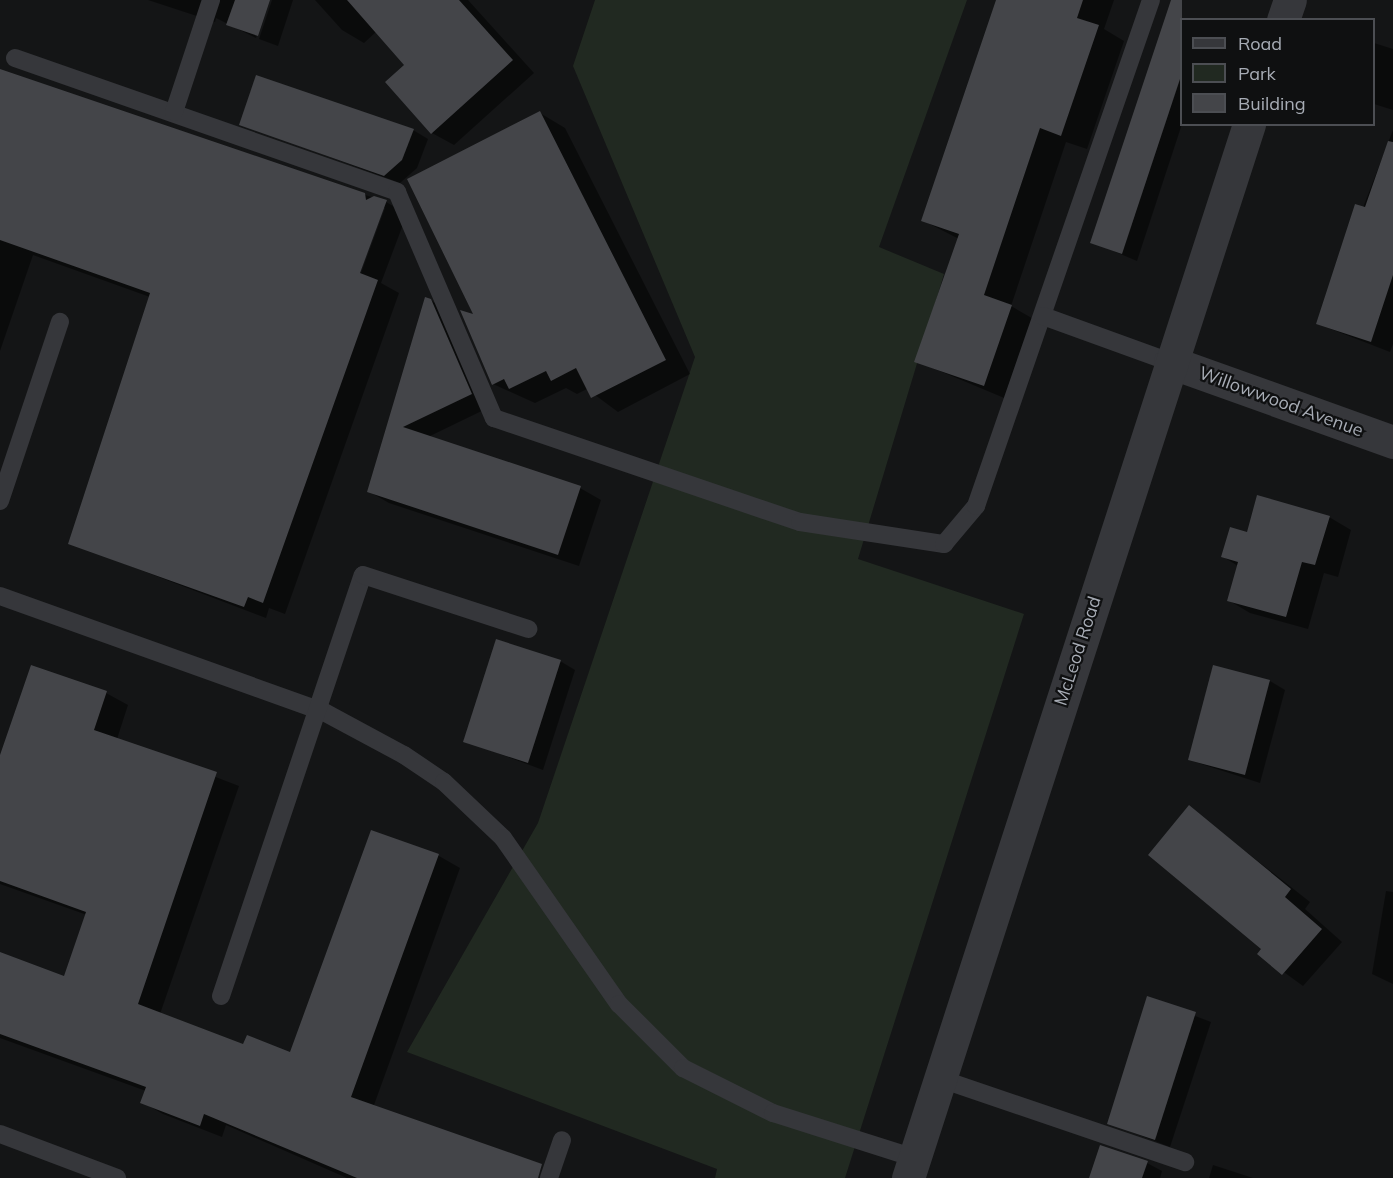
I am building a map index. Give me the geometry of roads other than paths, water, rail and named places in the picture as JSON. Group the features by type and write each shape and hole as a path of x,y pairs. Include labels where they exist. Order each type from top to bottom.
{"street":[{"path":"1284,18 1290,0"},
{"name":"McLeod Road","path":"911,1168 1170,362 1248,126"},
{"name":"Willowwood Avenue","path":"1170,362 1393,442"}],"lane":[{"path":"174,112 211,0"},
{"path":"15,58 397,192 494,418 800,522 945,544 976,506 1151,0"},
{"path":"1043,316 1170,362"},
{"path":"0,501 60,322"},
{"path":"221,996 363,575 528,629"},
{"path":"0,596 318,710 444,782 503,838 619,1004 683,1068 772,1113 911,1168"},
{"path":"940,1079 1185,1162"},
{"path":"0,1134 117,1178"},
{"path":"549,1178 562,1140"}]}
